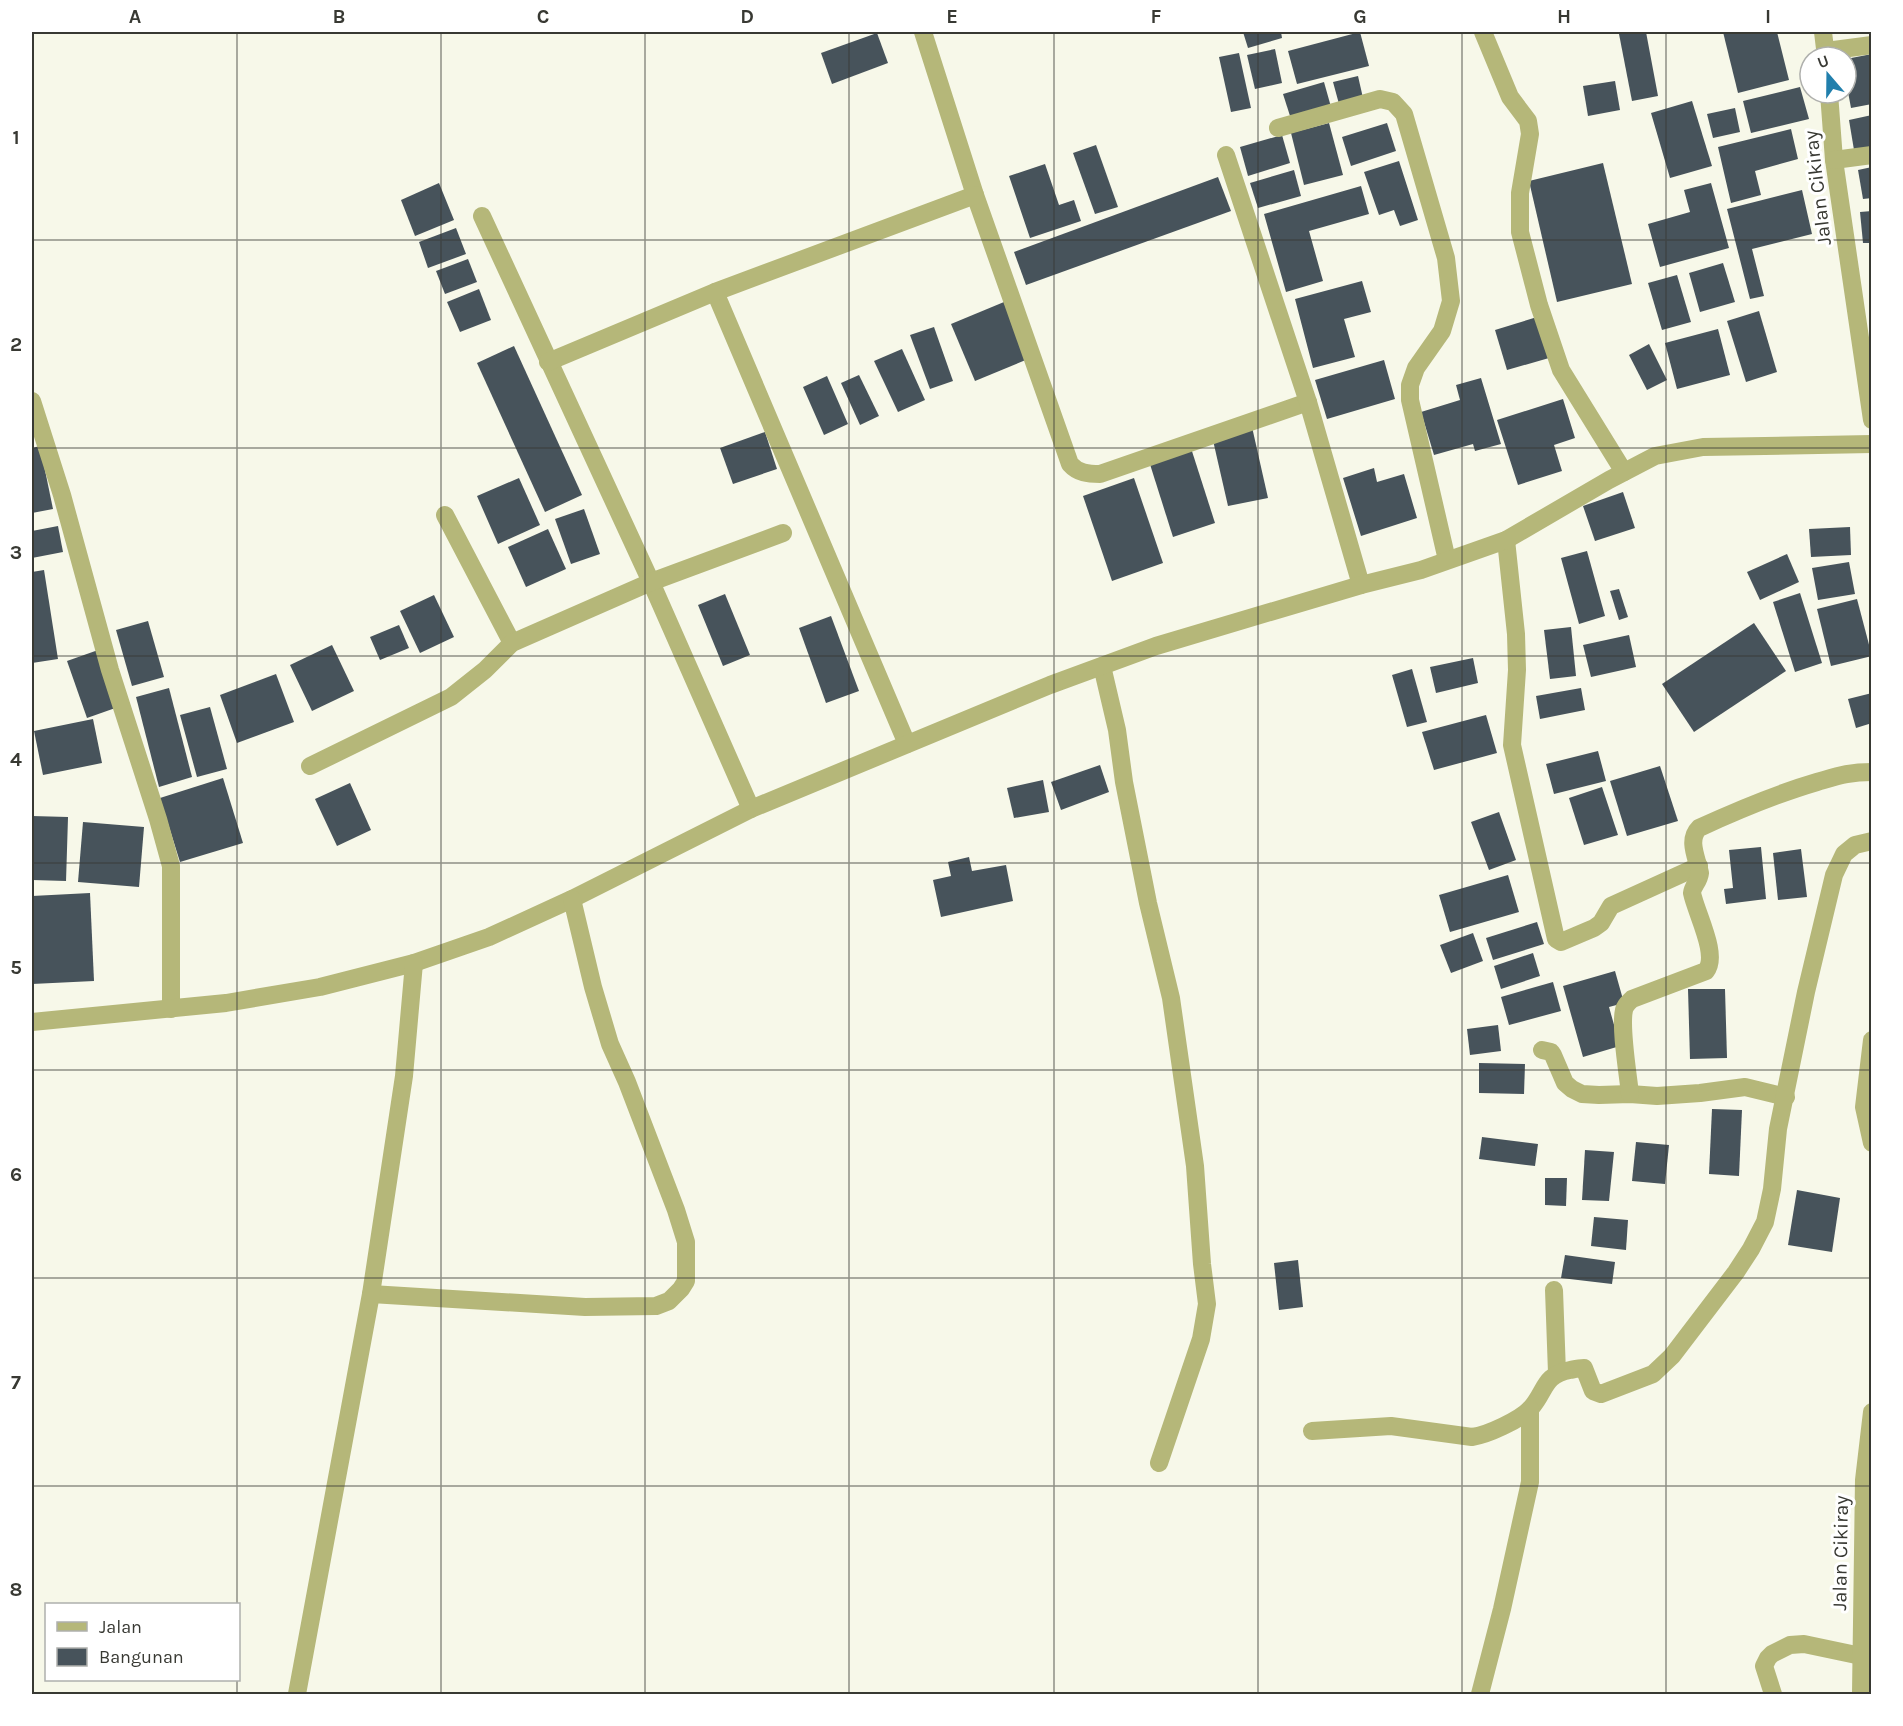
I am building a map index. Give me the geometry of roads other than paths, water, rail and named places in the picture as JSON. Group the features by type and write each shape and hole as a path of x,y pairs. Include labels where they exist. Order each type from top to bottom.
{"street":[{"path":"923,32 975,195 1070,464 1074,469 1100,474 1308,402"},
{"path":"1483,32 1510,97 1528,121 1530,134 1520,193 1520,232 1539,305 1561,370 1624,472"},
{"path":"1278,128 1380,99 1393,102 1404,114 1446,258 1451,301 1442,331 1416,368 1410,385 1410,400 1448,560"},
{"name":"Jalan Cikiray","path":"1830,105 1834,160 1872,420"},
{"path":"1226,155 1308,402 1360,585"},
{"path":"1834,160 1872,155"},
{"path":"548,362 715,292 975,195"},
{"path":"482,216 651,582 751,809"},
{"path":"715,292 906,744"},
{"path":"32,401 62,495 110,670 171,866 171,1009"},
{"path":"32,1022 226,1003 320,987 414,963 489,937 572,899 751,809 1050,685 1156,646 1360,585 1421,570 1506,540 1655,456 1702,447 1872,444"},
{"path":"445,515 512,643"},
{"path":"310,766 451,696 485,670 512,643 651,582 783,533"},
{"path":"1506,540 1516,652 1512,744 1556,939 1562,942 1594,928 1601,923 1611,906 1699,866"},
{"path":"1102,666 1118,730 1124,782 1148,903 1171,998 1195,1166 1207,1304 1200,1339 1158,1463"},
{"path":"1630,1094 1623,1022 1626,1005 1632,999 1706,971 1710,967 1711,960 1706,936 1692,893 1700,879 1693,838 1699,828 1785,792 1851,772 1872,772"},
{"path":"1312,1431 1390,1426 1472,1437 1485,1435 1496,1431 1530,1409 1543,1388 1557,1373 1584,1368 1593,1391 1601,1394 1653,1374 1672,1356 1736,1272 1765,1222 1772,1190 1778,1129 1806,992 1834,875 1844,854 1856,845 1872,841"},
{"path":"371,1294 585,1307 656,1306 669,1301 686,1281 686,1242 627,1082 610,1044 593,987 572,899"},
{"path":"297,1695 371,1294 404,1076 414,963"},
{"path":"1872,1040 1864,1107 1872,1143"},
{"path":"1542,1050 1551,1052 1565,1083 1582,1094 1657,1096 1745,1087 1786,1097"},
{"path":"1554,1290 1557,1373"},
{"path":"1480,1695 1502,1610 1530,1482 1530,1409"},
{"name":"Jalan Cikiray","path":"1861,1695 1864,1480 1872,1412"},
{"path":"1773,1695 1764,1666 1772,1654 1790,1645 1804,1644 1861,1656"}]}
